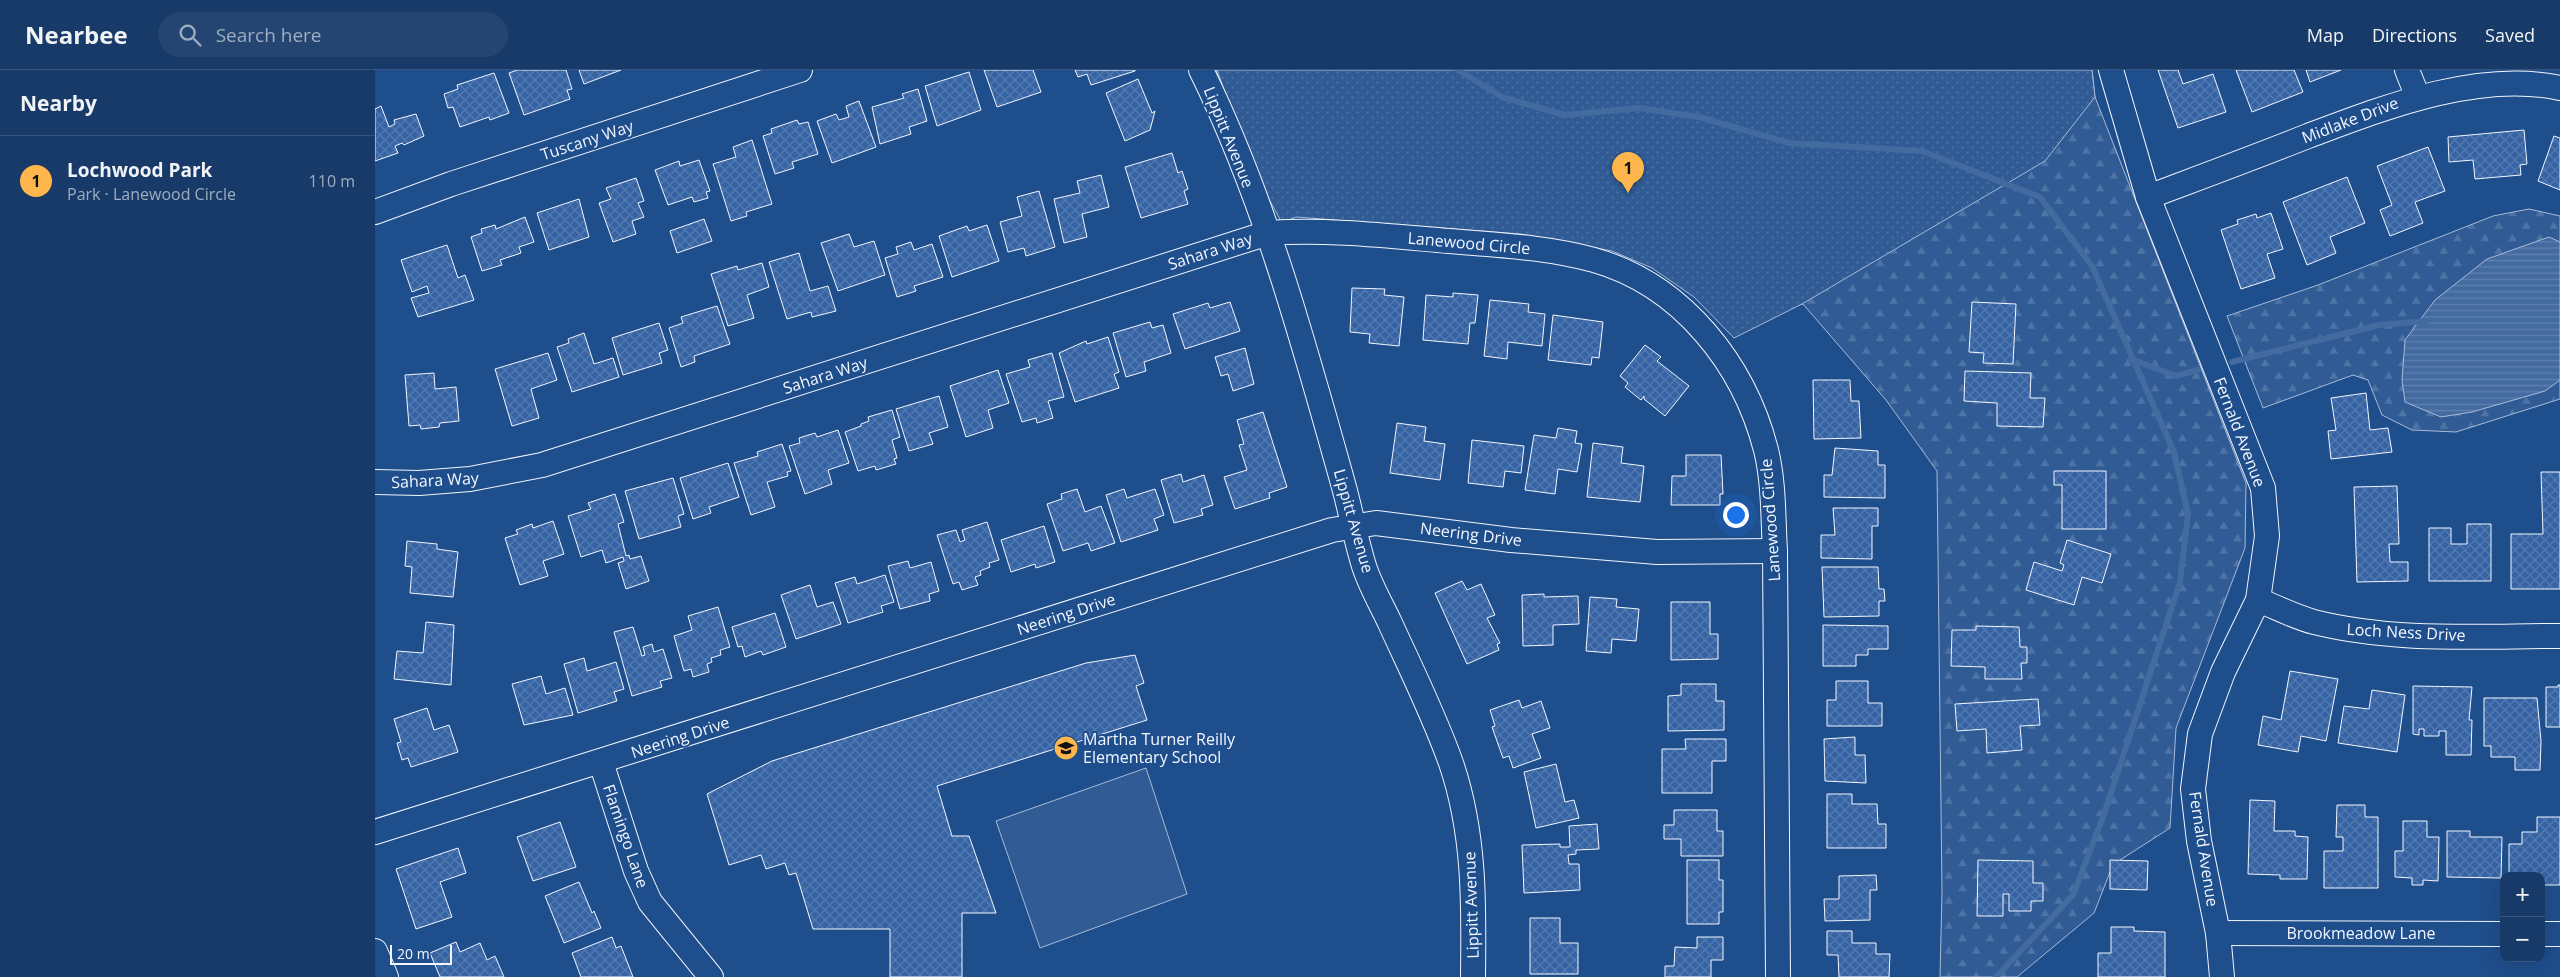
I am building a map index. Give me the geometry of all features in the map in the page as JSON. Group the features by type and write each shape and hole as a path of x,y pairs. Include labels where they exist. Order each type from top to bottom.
{"street":[{"name":"Tuscany Way","path":"375,212 451,184 799,70"},
{"name":"Lippitt Avenue","path":"1201,70 1213,94 1268,233 1312,374 1365,569 1437,728 1451,765 1462,804 1474,883 1473,977"},
{"name":"Fernald Avenue","path":"2111,70 2148,197 2263,488 2267,536 2258,600 2223,672 2200,734 2193,789 2199,841 2218,933 2222,977"},
{"path":"2407,70 2417,95"},
{"name":"Midlake Drive","path":"2148,197 2417,95 2487,80 2512,81 2560,88"},
{"name":"Lanewood Circle","path":"1268,233 1300,231 1335,232 1535,247 1595,261 1635,276 1685,311 1720,349 1742,384 1754,409 1766,452 1773,503 1778,977"},
{"name":"Sahara Way","path":"375,482 419,483 471,479 542,465 1268,233"},
{"name":"Neering Drive","path":"375,832 1323,532 1376,523 1511,540 1657,552 1775,551"},
{"name":"Loch Ness Drive","path":"2258,600 2312,622 2355,631 2417,636 2560,636"},
{"name":"Flamingo Lane","path":"601,762 636,871 650,902 711,977"},
{"name":"Brookmeadow Lane","path":"2218,933 2500,934"},
{"path":"2545,934 2560,934"},
{"path":"375,951 386,977"}],"shaded area":[{"path":"2549,237 2560,242 2560,380 2545,391 2472,412 2441,417 2405,402 2402,380 2405,340 2435,300 2487,259"},
{"path":"1146,768 1187,894 1040,948 996,821"}],"green space":[{"path":"1216,70 2092,70 2095,97 2246,483 2245,548 2176,728 2170,828 2120,860 2110,872 2094,913 2017,977 1940,977 1942,892 1937,471 1886,400 1803,304 1748,317 1690,275 1597,242 1253,170"},
{"path":"1217,70 2092,70 2095,97 2045,161 1802,304 1734,338 1694,297 1652,268 1612,251 1521,234 1296,217 1282,223 1253,170"},
{"path":"2529,209 2560,216 2560,399 2456,432 2412,430 2382,415 2368,380 2353,375 2263,408 2227,316 2318,285 2493,216"}],"building":[{"path":"517,70 566,70 572,89 567,90 570,99 524,115 509,73"},
{"path":"579,70 621,70 584,84"},
{"path":"984,70 1033,70 1041,92 997,107"},
{"path":"1075,70 1135,71 1091,85 1087,74 1078,77"},
{"path":"2158,70 2178,70 2183,84 2213,74 2226,112 2178,128"},
{"path":"2236,70 2294,70 2303,92 2252,112"},
{"path":"2306,70 2341,70 2310,82"},
{"path":"969,72 981,110 937,126 925,86"},
{"path":"494,73 509,113 490,120 489,117 460,127 453,107 448,108 444,94 458,89 457,85"},
{"path":"1138,79 1152,113 1155,111 1150,130 1125,141 1106,93"},
{"path":"918,89 927,121 909,127 911,134 880,144 872,107 904,98 902,94"},
{"path":"859,101 876,147 832,163 817,121 836,114 839,120 849,117 846,106"},
{"path":"381,106 389,127 395,124 394,120 416,114 424,136 404,145 402,143 395,146 398,153 375,161 375,109"},
{"path":"797,120 799,124 808,122 818,154 792,162 794,168 775,174 763,136 772,133 771,129"},
{"path":"2524,130 2527,164 2520,165 2521,175 2475,179 2473,160 2449,162 2448,137"},
{"path":"2554,136 2560,138 2560,190 2538,181"},
{"path":"752,140 772,204 746,212 747,216 731,221 713,164 736,157 733,147"},
{"path":"2428,147 2445,191 2415,202 2423,223 2390,236 2380,210 2392,205 2377,166"},
{"path":"1172,153 1178,173 1182,171 1188,189 1184,191 1188,204 1141,218 1125,167"},
{"path":"699,160 710,191 706,192 708,198 694,202 692,197 668,205 655,170 679,161 680,166"},
{"path":"1101,175 1109,207 1082,214 1087,237 1064,243 1054,199 1080,193 1077,181"},
{"path":"2347,177 2365,223 2330,237 2336,253 2307,265 2283,202"},
{"path":"636,178 644,201 638,203 644,217 632,221 636,234 613,242 599,203 611,199 606,188"},
{"path":"1039,191 1055,247 1026,256 1024,248 1008,252 1000,222 1022,216 1017,197"},
{"path":"579,199 589,237 549,250 537,213"},
{"path":"2271,213 2283,249 2267,254 2275,278 2241,289 2221,230 2238,224 2237,220 2256,214 2257,218"},
{"path":"525,217 534,242 519,247 521,253 500,260 502,265 482,271 471,237 482,233 481,229 495,225 496,229"},
{"path":"704,219 712,241 677,253 670,231"},
{"path":"987,225 999,261 952,277 939,236 967,226 969,231"},
{"path":"849,234 854,247 874,241 885,275 838,291 821,243"},
{"path":"911,242 914,250 932,244 943,277 914,286 916,291 897,297 885,258 898,254 896,247"},
{"path":"447,245 458,278 465,275 474,300 418,317 411,298 429,293 427,286 412,292 401,260"},
{"path":"799,253 810,291 828,286 836,311 812,317 811,312 787,319 769,262"},
{"path":"762,263 769,287 747,295 754,318 728,326 711,274 737,266 738,270"},
{"path":"1352,288 1385,289 1384,295 1404,297 1399,346 1369,343 1370,334 1350,332"},
{"path":"1453,293 1478,295 1475,323 1470,323 1468,344 1423,340 1426,295 1453,297"},
{"path":"1490,300 1529,304 1528,312 1545,314 1542,346 1508,342 1507,359 1484,356"},
{"path":"1230,302 1240,331 1185,349 1173,314 1208,303 1210,308"},
{"path":"1972,302 2016,304 2013,364 1983,363 1984,353 1969,352"},
{"path":"717,306 730,344 694,356 695,362 681,367 669,328 683,323 681,317"},
{"path":"1553,315 1603,322 1599,358 1592,357 1591,365 1548,360"},
{"path":"1150,322 1152,328 1163,325 1171,353 1144,362 1146,371 1126,377 1113,333"},
{"path":"659,323 668,350 659,353 662,363 623,375 612,338"},
{"path":"584,333 594,364 613,358 619,377 572,392 557,347 569,343 568,339"},
{"path":"1108,337 1119,372 1114,374 1119,388 1075,402 1059,353 1086,341 1087,344"},
{"path":"1645,345 1661,357 1657,361 1689,386 1665,416 1644,399 1644,396 1641,400 1625,387 1628,383 1620,376"},
{"path":"1245,348 1254,384 1233,391 1228,374 1221,376 1215,357"},
{"path":"548,353 557,380 531,389 539,418 512,426 495,369"},
{"path":"1052,353 1064,397 1048,401 1053,418 1037,423 1036,418 1022,422 1006,374 1030,367 1028,360"},
{"path":"998,370 1009,403 988,410 993,428 966,437 950,386"},
{"path":"1965,371 2031,373 2030,398 2045,398 2043,427 1997,426 1997,403 1964,401"},
{"path":"434,373 435,389 456,387 459,421 440,423 439,427 421,429 420,425 409,426 405,375"},
{"path":"1813,380 1850,380 1851,401 1859,401 1861,438 1814,439"},
{"path":"2366,393 2370,430 2388,428 2392,452 2331,459 2328,431 2336,430 2331,398"},
{"path":"939,396 948,427 929,433 933,444 909,451 896,409"},
{"path":"892,410 900,437 892,440 897,458 894,459 896,464 876,470 875,466 858,471 845,432 869,421 868,417"},
{"path":"1263,412 1287,487 1269,493 1270,498 1235,509 1224,477 1247,470 1239,445 1244,444 1237,420"},
{"path":"1397,423 1426,427 1424,441 1445,444 1440,480 1390,473"},
{"path":"1558,428 1577,431 1575,443 1582,444 1577,472 1558,469 1555,494 1525,490 1534,435 1556,438"},
{"path":"838,430 849,463 828,470 832,484 805,494 789,446 800,443 799,438 815,433 817,437"},
{"path":"1472,440 1524,446 1521,473 1505,471 1503,487 1468,483"},
{"path":"1593,443 1623,447 1621,463 1644,466 1640,502 1587,497"},
{"path":"782,444 791,471 787,472 788,476 767,482 775,507 751,515 734,463 758,456 757,452"},
{"path":"1835,448 1878,451 1878,465 1885,465 1885,498 1824,497 1824,475 1832,475"},
{"path":"1686,455 1721,455 1723,494 1720,494 1720,505 1671,505 1672,476 1686,476"},
{"path":"728,463 739,497 709,507 711,513 693,519 680,478"},
{"path":"2054,471 2106,471 2106,529 2062,529 2062,485 2054,485"},
{"path":"2541,472 2560,472 2560,589 2511,589 2511,534 2543,534"},
{"path":"1181,474 1183,482 1204,475 1213,505 1201,509 1203,515 1174,523 1161,480"},
{"path":"673,478 684,514 678,516 681,527 639,539 625,491"},
{"path":"2397,486 2399,544 2389,544 2390,562 2408,562 2408,581 2357,582 2354,487"},
{"path":"1077,489 1085,512 1101,506 1115,543 1091,551 1088,543 1063,551 1047,504 1062,499 1061,494"},
{"path":"1124,489 1127,498 1155,489 1164,515 1154,519 1158,530 1121,542 1106,495"},
{"path":"615,494 624,522 618,524 626,556 629,555 630,559 641,556 649,581 626,589 618,563 624,561 623,557 606,563 602,550 581,557 568,516 591,509 588,503"},
{"path":"1833,508 1878,508 1878,526 1872,526 1872,559 1821,558 1821,535 1835,535"},
{"path":"553,521 564,554 543,561 548,576 520,585 505,538 518,534 516,530 532,524 533,528"},
{"path":"987,522 999,560 989,563 990,567 980,571 981,575 975,577 978,585 962,590 959,582 953,584 937,535 956,530 960,542 965,540 962,530"},
{"path":"2467,524 2491,524 2491,581 2429,581 2429,528 2451,528 2451,544 2467,544"},
{"path":"1044,526 1055,562 1036,568 1035,564 1011,572 1001,540"},
{"path":"2067,540 2111,554 2102,583 2082,577 2074,605 2026,590 2034,562 2062,571 2064,565 2060,563"},
{"path":"407,541 437,544 437,549 458,552 453,597 410,593 412,567 405,566"},
{"path":"908,561 910,568 931,562 939,591 929,594 930,601 900,609 888,566"},
{"path":"1822,567 1878,567 1879,589 1884,589 1885,601 1879,601 1879,616 1824,617"},
{"path":"885,575 894,602 881,606 883,612 848,623 835,583 855,577 857,584"},
{"path":"1462,581 1467,590 1481,584 1495,615 1487,618 1500,643 1497,644 1499,650 1467,664 1435,593"},
{"path":"810,585 817,607 833,602 841,624 796,639 781,595"},
{"path":"1544,594 1544,597 1578,596 1579,624 1553,625 1553,645 1523,646 1522,595"},
{"path":"1590,597 1617,599 1616,607 1639,609 1636,641 1612,639 1611,653 1586,651"},
{"path":"1671,602 1710,602 1710,634 1718,634 1718,659 1671,660"},
{"path":"718,607 730,647 720,650 721,655 711,658 712,662 707,664 709,672 693,677 691,669 684,671 674,636 692,630 688,616"},
{"path":"775,613 786,647 763,655 761,651 745,657 742,646 738,647 732,627"},
{"path":"426,622 454,625 451,685 394,679 397,651 423,653"},
{"path":"1823,625 1888,626 1888,649 1868,649 1868,655 1856,655 1856,666 1823,666"},
{"path":"1976,626 2019,627 2020,647 2027,647 2027,663 2021,663 2022,679 1985,679 1985,667 1951,666 1952,630 1976,630"},
{"path":"633,627 642,656 645,655 643,647 652,644 654,652 663,649 672,678 660,681 662,687 632,696 614,632"},
{"path":"1135,655 1144,683 1136,686 1147,720 937,786 952,836 969,836 996,913 962,913 962,977 890,977 890,929 813,929 796,873 789,875 785,863 766,869 761,855 729,865 707,794 772,761 1086,663"},
{"path":"584,658 587,671 616,662 624,689 614,692 617,701 578,713 564,664"},
{"path":"2290,671 2338,679 2326,741 2301,736 2298,752 2258,745 2263,716 2281,720"},
{"path":"541,676 546,694 565,688 573,715 524,725 512,684"},
{"path":"1836,681 1868,681 1868,703 1882,703 1882,726 1827,726 1827,700 1836,700"},
{"path":"1681,684 1716,684 1716,701 1724,701 1724,730 1668,731 1668,696 1681,695"},
{"path":"2560,685 2560,727 2546,727 2546,687 2558,687"},
{"path":"2413,686 2472,687 2469,720 2472,720 2471,755 2446,755 2446,731 2439,731 2439,736 2424,736 2424,729 2419,729 2419,735 2413,734"},
{"path":"2372,690 2405,695 2397,752 2338,743 2344,706 2369,709"},
{"path":"2484,698 2537,698 2541,741 2540,770 2515,770 2515,757 2491,757 2491,746 2484,746"},
{"path":"2038,699 2040,725 2020,726 2022,750 1987,753 1986,729 1957,731 1955,704"},
{"path":"1519,700 1522,708 1541,701 1550,728 1532,734 1541,758 1513,768 1509,756 1503,758 1492,727 1495,726 1490,710"},
{"path":"427,708 434,730 449,725 458,752 411,767 408,758 402,760 397,743 401,742 394,719"},
{"path":"1855,737 1855,755 1865,755 1866,783 1825,781 1824,739"},
{"path":"1685,739 1726,739 1726,761 1712,761 1712,793 1662,793 1662,749 1686,749"},
{"path":"1556,764 1565,802 1574,800 1579,818 1536,828 1524,772"},
{"path":"1827,794 1852,794 1852,804 1877,804 1878,824 1886,824 1886,848 1827,848"},
{"path":"2250,800 2275,801 2274,831 2295,831 2295,836 2308,837 2307,879 2280,879 2280,875 2248,874"},
{"path":"2337,805 2365,805 2365,817 2378,817 2378,888 2324,888 2324,851 2343,851 2343,837 2336,837"},
{"path":"1674,810 1717,810 1717,831 1723,831 1723,856 1681,856 1681,839 1664,839 1664,825 1674,825"},
{"path":"2537,817 2560,817 2560,885 2545,885 2545,872 2509,872 2509,844 2522,844 2522,832 2537,832"},
{"path":"2403,821 2427,821 2427,837 2439,837 2438,881 2423,880 2423,885 2412,885 2412,878 2395,877 2395,851 2403,851"},
{"path":"560,822 576,867 533,881 517,837"},
{"path":"1597,824 1599,849 1576,850 1576,854 1568,855 1569,864 1579,864 1580,890 1524,893 1522,845 1560,844 1560,847 1570,847 1569,826"},
{"path":"2447,831 2470,831 2470,837 2502,837 2500,878 2447,877"},
{"path":"458,848 466,873 440,882 452,917 416,929 396,869"},
{"path":"1687,860 1719,860 1719,880 1723,880 1723,912 1719,912 1719,924 1687,924"},
{"path":"1978,860 2033,861 2033,883 2043,883 2043,901 2031,901 2031,911 2009,911 2009,894 2003,894 2003,916 1977,916"},
{"path":"2110,860 2148,861 2147,890 2110,889"},
{"path":"1876,875 1877,890 1870,890 1870,920 1825,921 1824,899 1839,899 1839,876"},
{"path":"579,882 592,913 594,911 601,928 564,943 545,896"},
{"path":"1530,918 1560,918 1560,943 1578,943 1578,974 1530,974"},
{"path":"2111,927 2134,927 2134,931 2165,932 2165,977 2098,977 2098,953 2111,953"},
{"path":"1827,931 1852,931 1852,943 1876,943 1876,954 1890,954 1889,977 1839,977 1838,955 1827,955"},
{"path":"612,937 616,948 621,946 633,977 581,977 572,953"},
{"path":"1697,937 1723,937 1723,960 1711,960 1711,977 1665,977 1665,966 1674,966 1675,947 1697,948"},
{"path":"456,942 460,952 480,943 487,960 495,956 504,977 440,977 430,953"}],"waterway":[{"path":"1458,70 1502,97 1565,115 1639,108 1699,117 1789,143 1922,151 2040,197 2092,266 2174,452 2188,514 2180,582 2103,817 2073,895 1996,977"},
{"path":"2232,362 2379,325 2427,321"},
{"path":"2131,359 2176,376 2198,370"}],"place":[{"name":"Lochwood Park","path":"1628,193"},
{"name":"Martha Turner Reilly Elementary School","path":"1066,748"}]}
